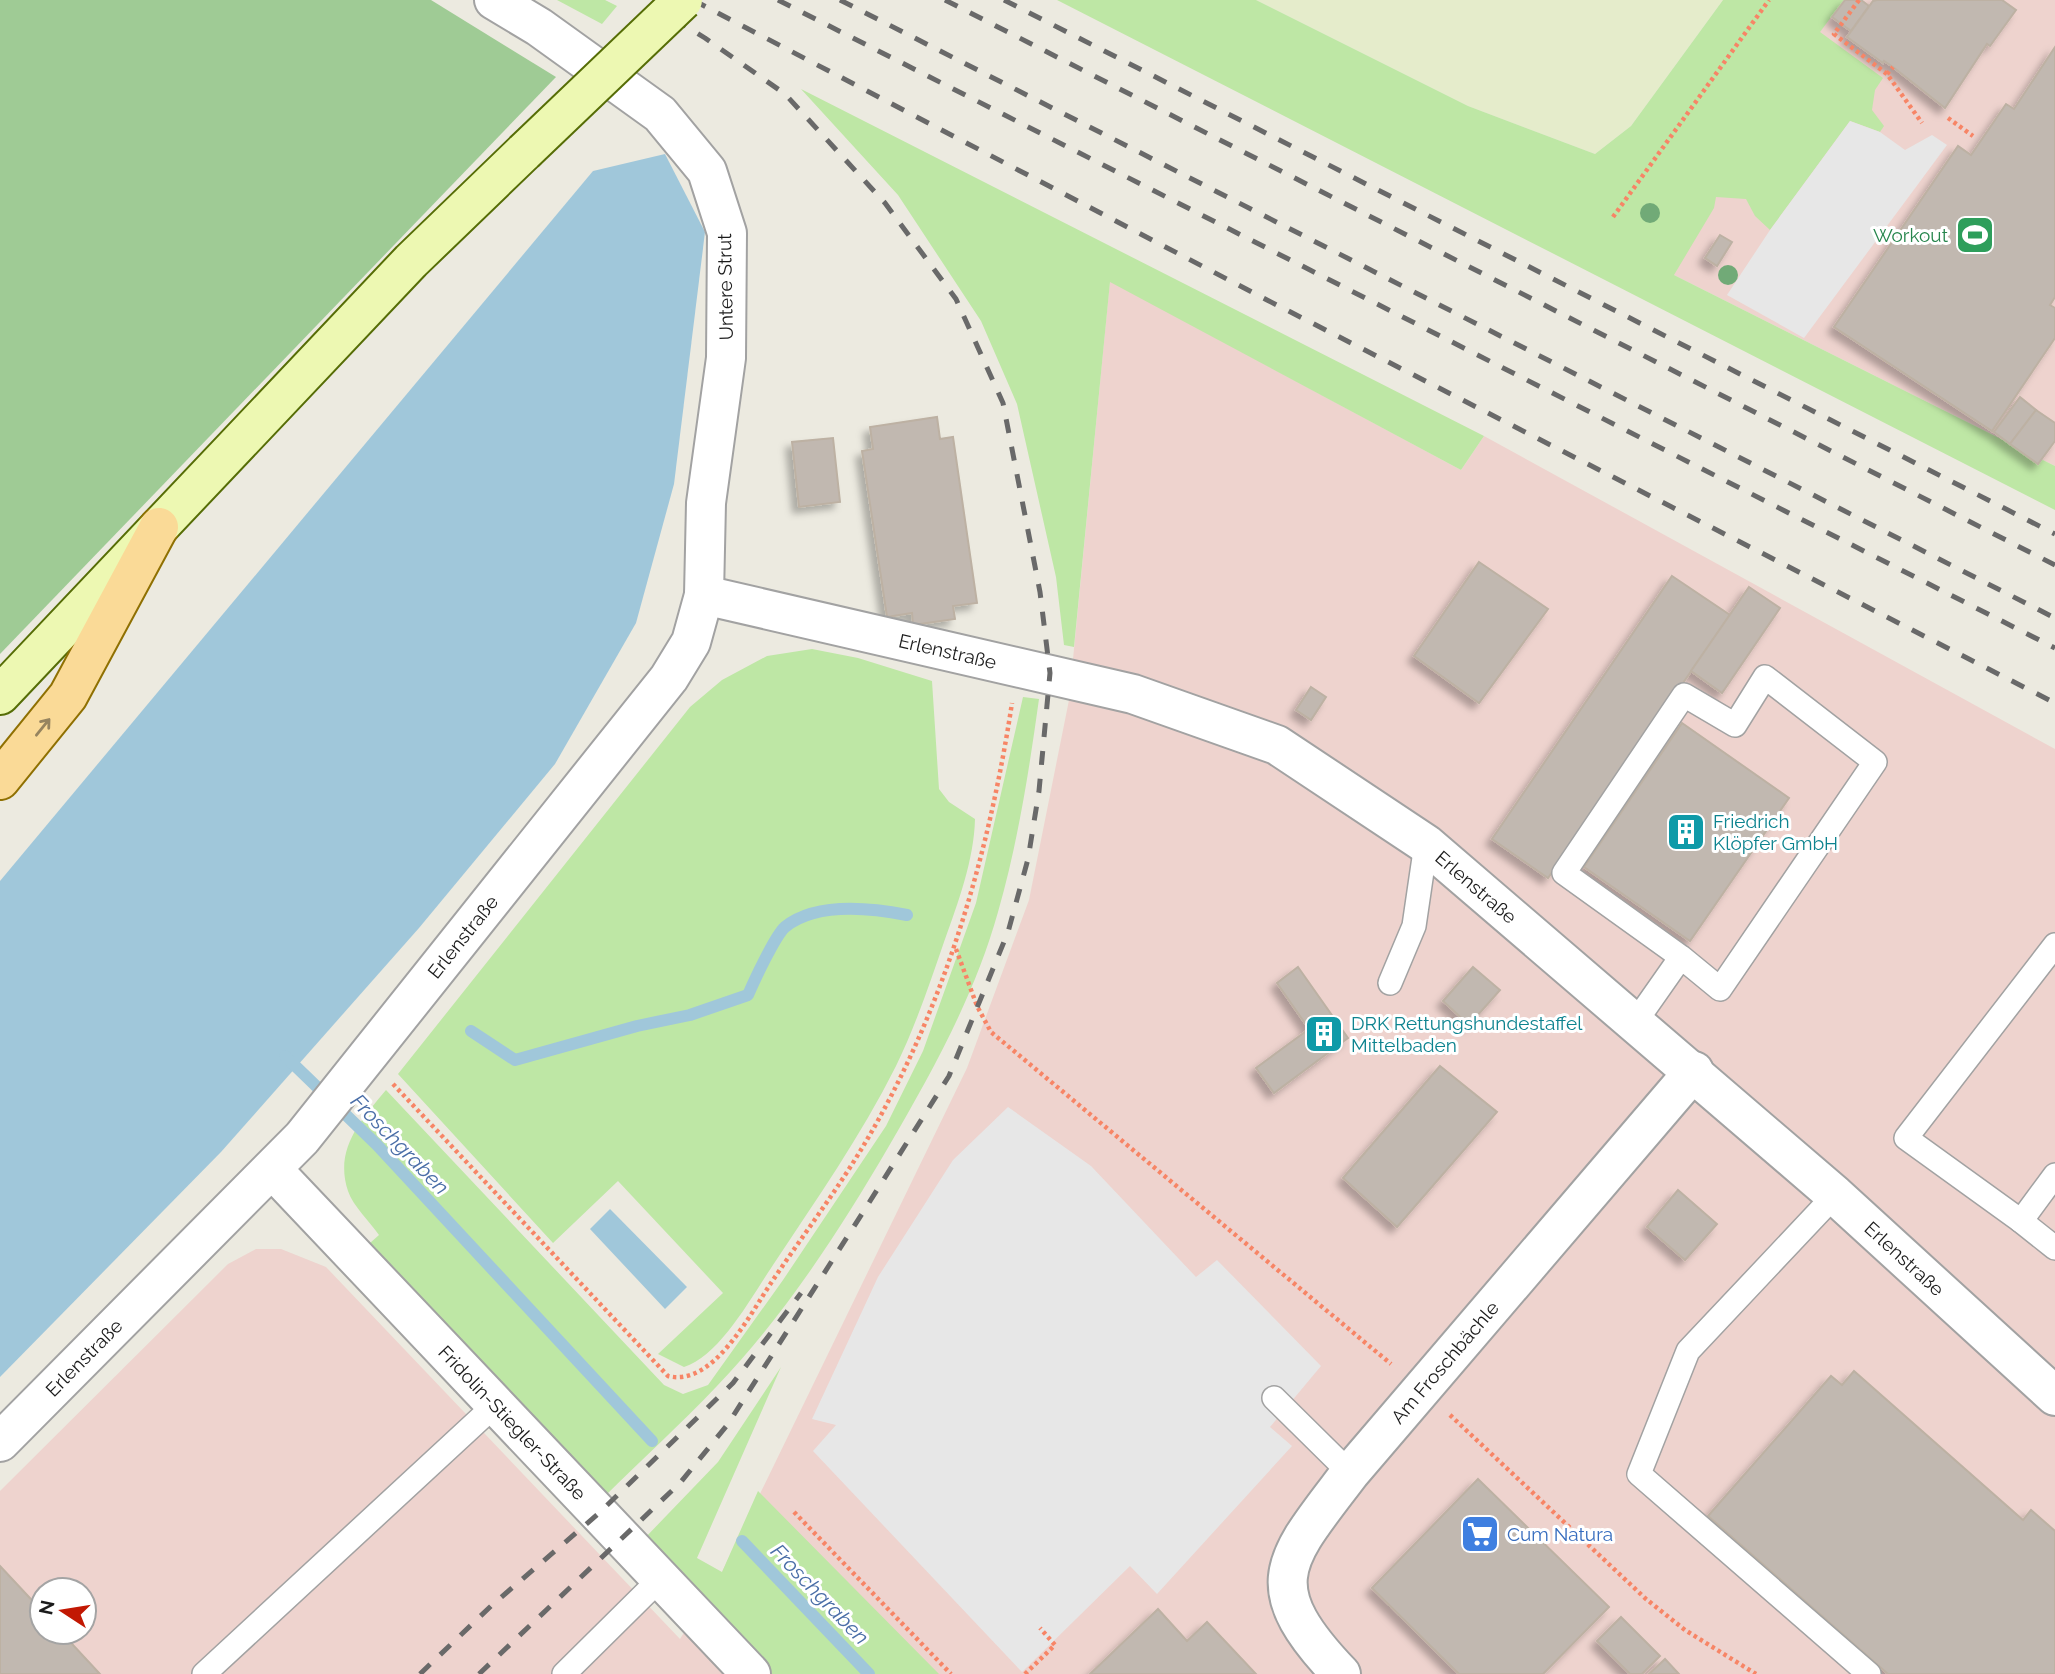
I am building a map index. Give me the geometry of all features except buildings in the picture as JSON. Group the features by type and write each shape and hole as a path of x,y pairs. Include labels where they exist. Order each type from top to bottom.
{"main road":[{"path":"0,695 411,261 682,0"},
{"path":"0,780 68,696 159,527"}],"street":[{"name":"Untere Strut","path":"494,0 539,27 660,114 707,171 727,233 727,247 726,358 706,503 704,595"},
{"name":"Erlenstraße","path":"0,1442 302,1138 669,678 691,642 704,595 1133,694 1277,745 1426,844 1634,1024 1694,1071 1835,1195 2055,1396"},
{"name":"Am Froschbächle","path":"1341,1674 1310,1641 1291,1607 1287,1571 1298,1541 1350,1474 1694,1071"},
{"name":"Fridolin-Stiegler-Straße","path":"272,1170 661,1578 747,1672"}],"lane":[{"path":"1765,677 1875,762 1720,989 1681,957 1564,873 1684,695 1735,725 1765,677"},
{"path":"1390,983 1414,926 1426,844"},
{"path":"2055,945 1906,1138 2055,1248"},
{"path":"1634,1024 1681,957"},
{"path":"2021,1221 2055,1175"},
{"path":"1835,1195 1688,1351 1639,1474 1869,1674"},
{"path":"1274,1398 1350,1474"},
{"path":"204,1674 495,1405"},
{"path":"564,1674 583,1666 661,1578"}],"path":[{"path":"1614,217 1769,0"},
{"path":"1859,0 1834,34 1887,74 1922,123"},
{"path":"1887,74 1893,66"},
{"path":"1948,118 1973,136"},
{"path":"359,1069 668,1376 681,1379 706,1370 738,1332 867,1140 901,1076 955,947 980,854 1009,721 1016,668"},
{"path":"955,947 977,1006 992,1032 1400,1371"},
{"path":"1443,1409 1646,1599 1685,1630 1756,1674"},
{"path":"794,1512 951,1674"},
{"path":"1025,1674 1055,1645 1040,1628"}],"shaded area":[{"path":"1805,0 2055,0 2055,466 1628,252"},
{"path":"1850,121 1880,132 1905,150 1932,135 1947,145 1804,338 1727,295 1770,230"},
{"path":"1110,281 1461,470 1484,436 2055,749 2055,1674 0,1674 0,1491 228,1264 256,1249 281,1249 326,1267 680,1639 722,1572 967,1068 1029,900 1069,700"},
{"path":"1008,1107 1091,1166 1196,1277 1217,1260 1321,1366 1270,1427 1292,1446 1157,1594 1130,1566 1022,1672 813,1451 836,1425 812,1419 878,1277 953,1160"}],"green space":[{"path":"0,0 431,0 556,77 0,654"},
{"path":"557,0 605,0 617,6 602,24"},
{"path":"1057,0 1256,0 1468,106 1595,154 1631,126 1723,0 1844,0 1820,32 1883,78 1875,90 1872,110 1884,126 1880,132 1850,121 1770,230 1755,216 1746,199 1716,197 1714,208 1674,275 2055,466 2055,510"},
{"path":"1256,0 1723,0 1631,126 1595,154 1468,106"},
{"path":"801,89 1484,436 1461,470 1110,282 1074,647 1064,645 1056,577 1017,404 981,321 898,195"},
{"path":"812,649 858,658 932,681 939,789 949,802 975,819 972,850 960,897 922,1005 882,1092 838,1167 734,1324 710,1351 684,1367 658,1354 723,1293 618,1181 553,1243 398,1074 690,707 722,680 767,656"},
{"path":"1023,697 1039,699 1027,780 1011,859 998,912 977,973 936,1061 851,1209 766,1330 717,1386 604,1497 370,1243 379,1235 354,1202 345,1176 347,1148 352,1136 386,1090 664,1385 683,1394 708,1385 783,1280 886,1126 923,1051 976,903"},
{"path":"781,1367 697,1558 722,1572 758,1491 939,1674 772,1674 643,1540 718,1462"}],"water":[{"path":"665,154 705,232 674,484 636,623 555,764 419,928 221,1152 0,1377 0,881 593,171"},
{"path":"610,1209 687,1287 665,1309 590,1229"}],"waterway":[{"path":"471,1031 515,1060 637,1026 690,1015 748,995 776,939 785,927 798,919 828,910 844,909 877,910 907,915"},
{"name":"Froschgraben","path":"285,1056 377,1145 652,1441"},
{"name":"Froschgraben","path":"742,1541 869,1674"}],"railway":[{"path":"479,1674 680,1483 728,1424 865,1209 949,1076 1008,932 1028,859 1039,791 1050,673 1040,592 1003,403 956,299 885,203 785,94 705,38 644,0"},
{"path":"693,0 1267,300 2055,703"},
{"path":"778,0 2055,648"},
{"path":"840,0 2055,618"},
{"path":"945,0 2055,565"},
{"path":"1004,0 2055,534"},
{"path":"420,1674 491,1606 598,1514 733,1383 801,1293"}],"place":[{"name":"Workout","path":"1975,235"},
{"name":"Friedrich Klöpfer GmbH","path":"1686,832"},
{"name":"DRK Rettungshundestaffel Mittelbaden","path":"1324,1034"},
{"name":"Cum Natura","path":"1480,1534"}]}
